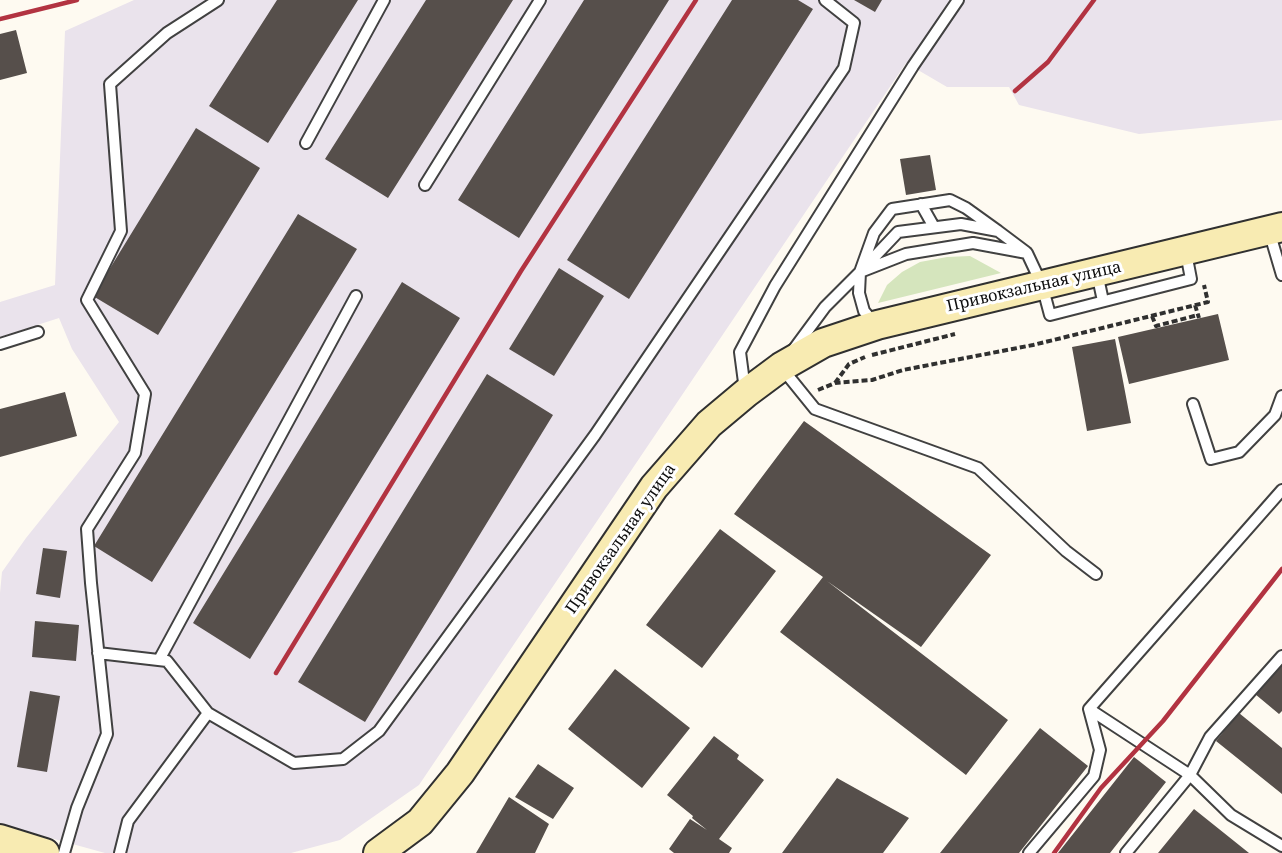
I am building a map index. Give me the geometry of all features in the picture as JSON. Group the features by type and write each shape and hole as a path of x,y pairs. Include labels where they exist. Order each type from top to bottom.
{"main road":[{"name":"Привокзальная улица","path":"378,853 420,822 460,774 654,487 709,424 781,367 823,343 877,325 1276,229"},
{"path":"0,839 45,853"}],"lane":[{"path":"64,853 77,808 107,734 87,529 135,453 145,394 87,300 121,231 110,84 167,33 218,0"},
{"path":"306,143 384,0"},
{"path":"425,185 540,0"},
{"path":"98,653 167,661 208,713 294,763 343,759 379,731 595,435 844,68 854,23 825,0"},
{"path":"746,393 740,352 775,286 913,66 958,0"},
{"path":"877,325 864,311 859,293 860,272 874,233 892,209 950,200 966,208 1028,254 1042,285 1050,315 1191,279 1186,251"},
{"path":"921,204 934,226"},
{"path":"998,231 961,224 898,232 825,307 781,367 815,409 978,468 1066,551 1096,574"},
{"path":"1276,229 1282,275"},
{"path":"860,272 906,254 973,243 1028,254"},
{"path":"1097,273 1103,301"},
{"path":"159,660 356,296"},
{"path":"0,344 38,332"},
{"path":"1193,404 1211,459 1239,452 1275,415 1282,396"},
{"path":"1089,709 1282,490"},
{"path":"1126,853 1190,775 1210,737 1282,656"},
{"path":"1089,709 1190,775 1231,815 1282,846"},
{"path":"1029,853 1094,776 1100,750 1089,709"},
{"path":"120,853 128,821 208,713"}],"path":[{"path":"1152,316 1156,326 1198,317 1195,305"},
{"path":"835,383 849,364 867,356 957,333"},
{"path":"803,396 835,383 872,381 903,370 1043,342"}],"shaded area":[{"path":"134,0 1282,0 1282,120 1139,134 1019,105 1009,87 947,87 906,63 419,785 340,840 291,853 105,853 0,824 0,593 2,572 26,538 119,422 72,349 59,318 0,337 0,302 55,285 65,31"}],"green space":[{"path":"970,256 1001,273 878,303 887,285 902,272 920,262"}],"building":[{"path":"277,0 358,0 268,143 209,106"},
{"path":"426,0 513,0 388,198 325,159"},
{"path":"584,0 669,0 519,238 458,200"},
{"path":"732,0 798,0 813,9 629,299 567,260"},
{"path":"854,0 882,0 875,12"},
{"path":"16,30 27,73 0,80 0,34"},
{"path":"196,128 260,168 158,335 93,296"},
{"path":"930,155 936,190 906,195 900,159"},
{"path":"298,214 357,249 152,582 94,546"},
{"path":"559,268 604,296 554,376 509,349"},
{"path":"402,282 460,318 250,659 193,623"},
{"path":"1218,314 1229,360 1129,384 1118,337"},
{"path":"1115,339 1131,423 1087,431 1072,347"},
{"path":"487,374 553,415 365,722 298,682"},
{"path":"65,392 77,436 0,457 0,409"},
{"path":"804,421 991,555 921,647 827,581 1008,720 966,775 780,632 823,577 734,514"},
{"path":"720,529 776,571 702,668 646,625"},
{"path":"43,548 67,551 60,598 36,594"},
{"path":"35,621 79,625 76,661 32,657"},
{"path":"1282,662 1282,711 1279,714 1255,694"},
{"path":"615,669 690,728 642,788 568,729"},
{"path":"30,691 60,696 47,772 17,767"},
{"path":"1239,713 1282,748 1282,794 1216,741"},
{"path":"1040,728 1088,766 1019,853 940,853"},
{"path":"714,736 739,755 737,759 764,780 719,839 732,848 729,853 674,853 669,849 690,819 707,830 667,795"},
{"path":"1134,757 1166,782 1110,853 1058,853"},
{"path":"538,764 574,788 553,819 515,797"},
{"path":"837,778 909,818 883,853 782,853"},
{"path":"509,797 549,824 535,853 476,853"},
{"path":"1194,809 1249,853 1158,853"}],"railway":[{"path":"0,19 77,0"},
{"path":"276,673 521,271 696,0"},
{"path":"1015,91 1048,62 1094,0"},
{"path":"1054,853 1101,788 1163,721 1282,569"}]}
